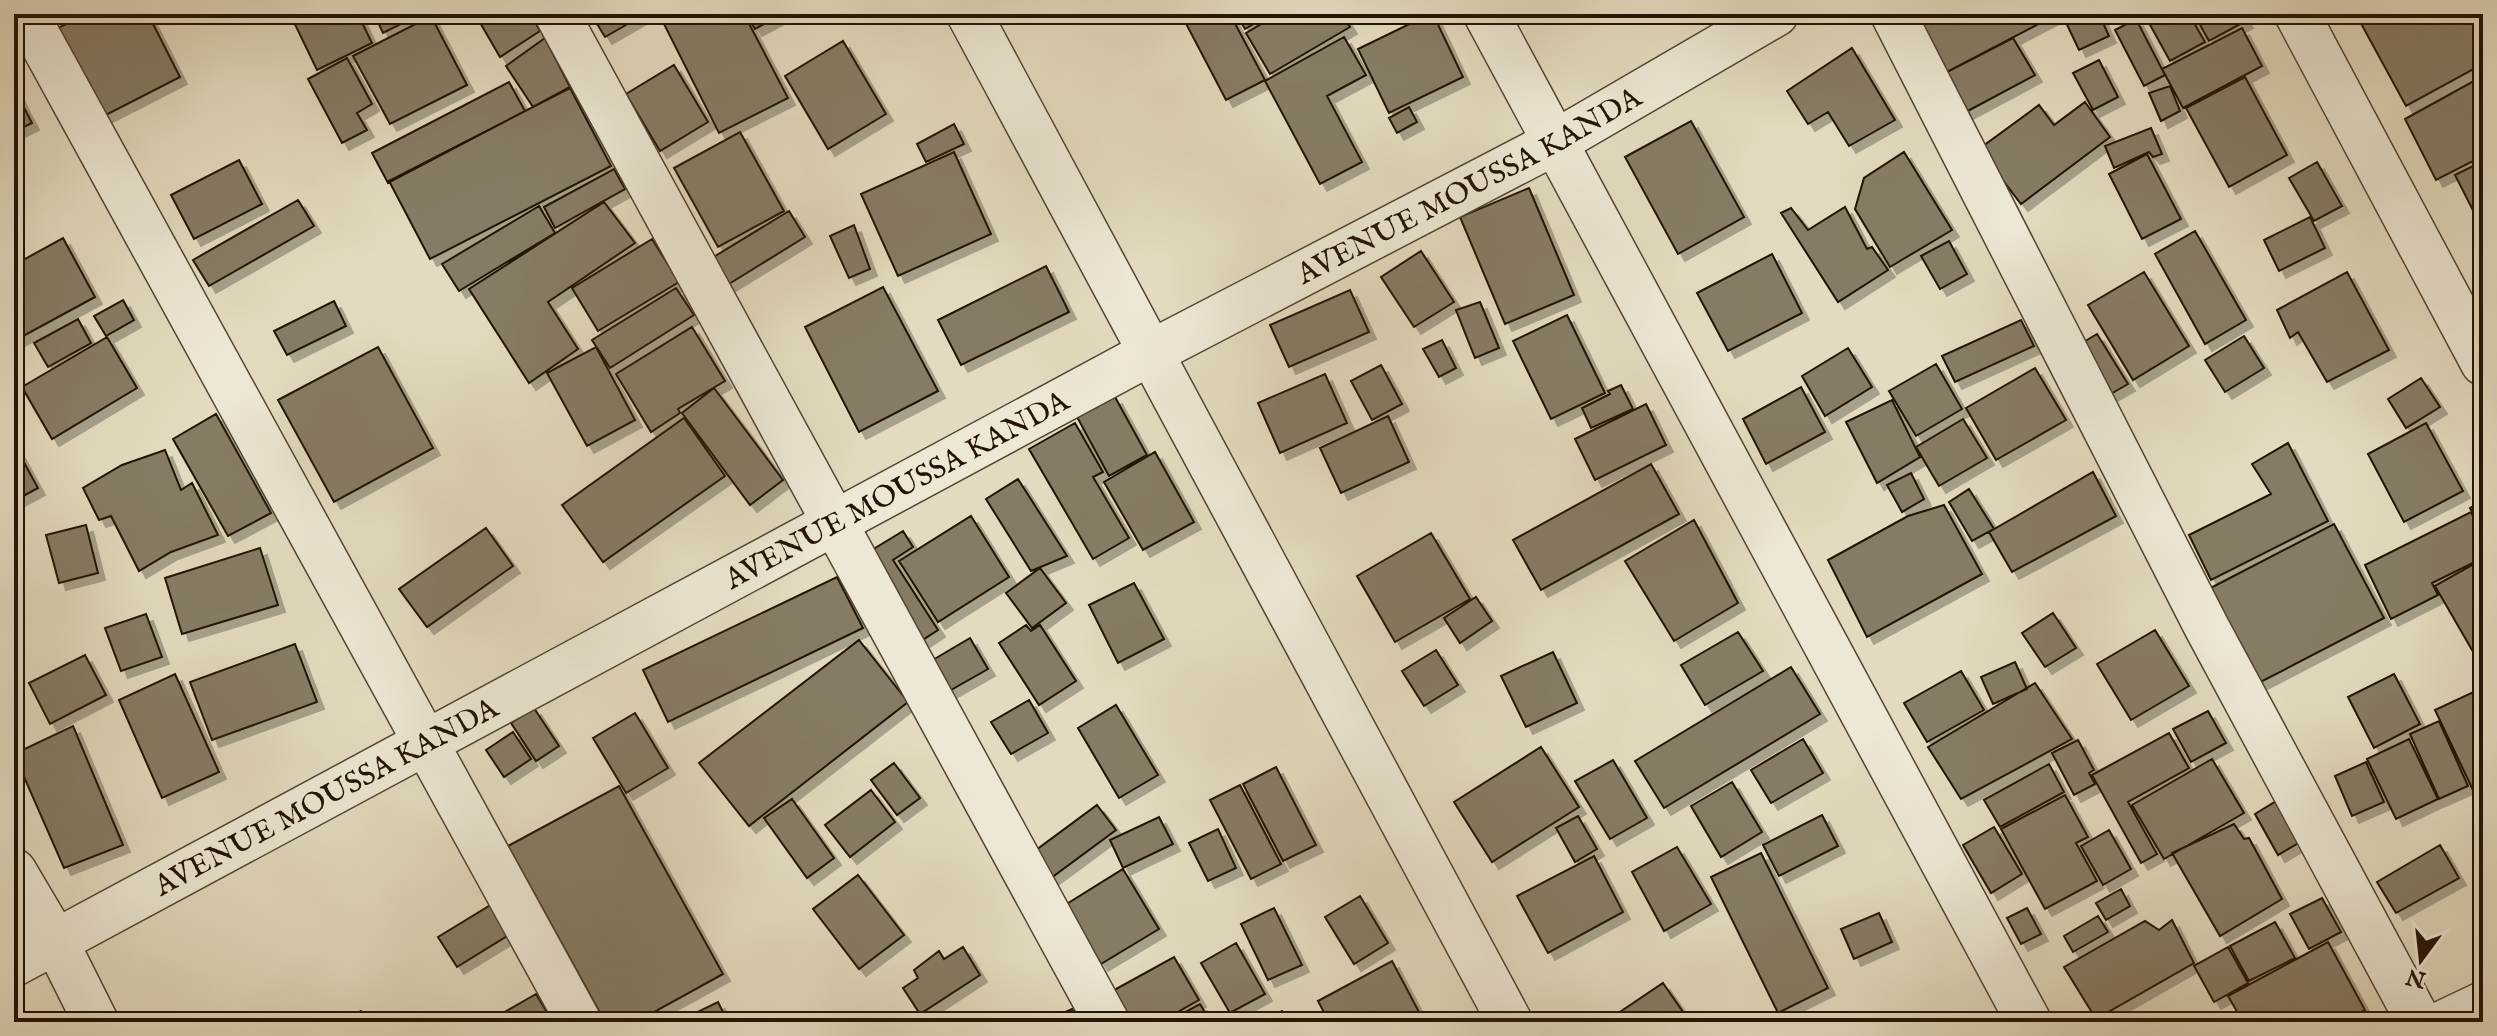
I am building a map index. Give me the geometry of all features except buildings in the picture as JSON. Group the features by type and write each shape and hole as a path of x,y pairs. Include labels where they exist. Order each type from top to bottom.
{"street":[{"path":"26,14 579,1022"},
{"path":"557,14 1107,1022"},
{"path":"969,14 1510,1022"},
{"path":"1486,14 2029,1022"},
{"name":"AVENUE MOUSSA KANDA","path":"14,964 1152,352 1554,143 1776,14"},
{"path":"1893,14 2206,626 2419,1022"},
{"path":"2297,14 2483,363"},
{"path":"14,871 56,942 96,1022"},
{"path":"2445,1022 2483,1004"}]}
